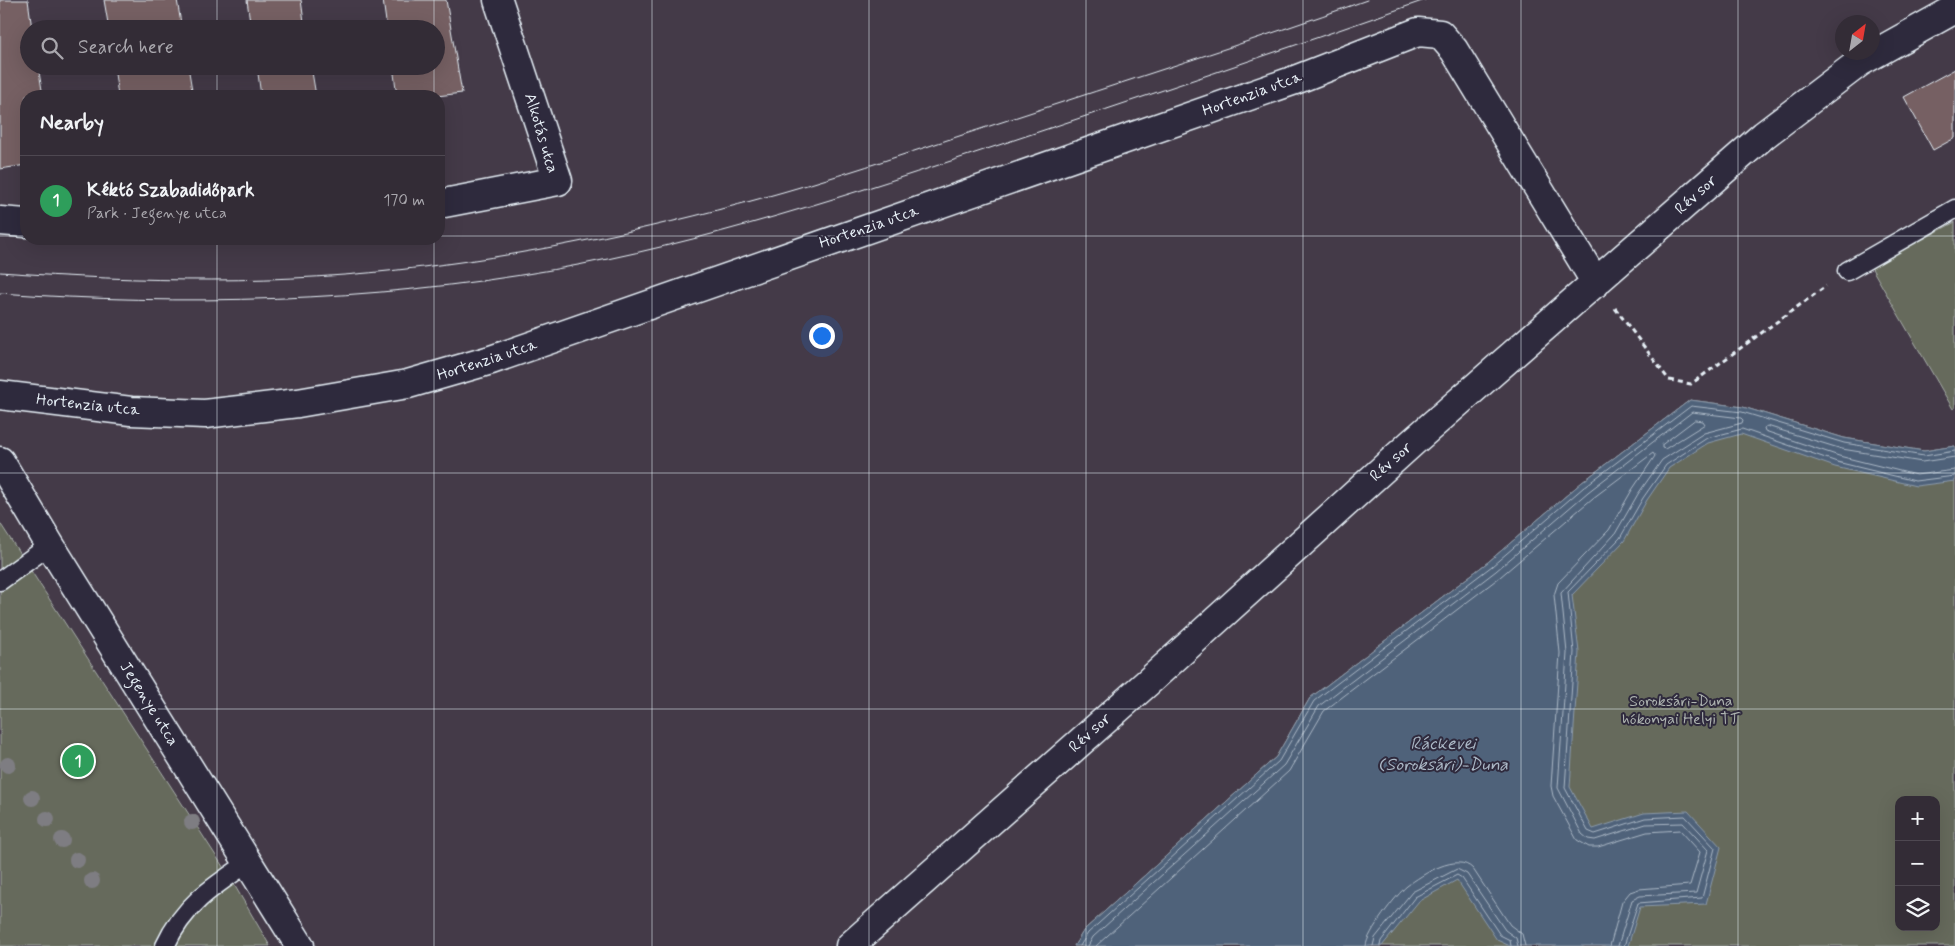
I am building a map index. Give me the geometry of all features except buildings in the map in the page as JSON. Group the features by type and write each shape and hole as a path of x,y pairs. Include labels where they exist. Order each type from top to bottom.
{"street":[{"name":"Alkotás utca","path":"445,203 558,181 498,0"},
{"name":"Rév sor","path":"850,946 1147,683 1413,442 1764,135 1860,62 1955,9"},
{"name":"Hortenzia utca","path":"0,395 131,411 205,414 298,403 408,384 500,357 1294,80 1418,32 1440,34 1454,50 1596,283"},
{"path":"0,221 20,223"},
{"name":"Jegenye utca","path":"0,462 300,946"}],"lane":[{"path":"1847,272 1955,210"},
{"path":"0,581 50,545"},
{"path":"165,946 172,930 199,897 248,863"}],"path":[{"path":"1596,283 1670,380 1691,384 1847,272"}],"green space":[{"path":"1955,222 1955,408 1953,409 1871,267"},
{"name":"Soroksári-Duna hókonyai Helyi TT","path":"1690,400 1743,407 1844,438 1924,451 1955,446 1955,946 1074,946 1084,930 1276,757 1310,698 1488,562 1581,483"},
{"path":"0,523 229,876 270,946 0,946"}],"water":[{"name":"Ráckevei (Soroksári)-Duna","path":"1690,400 1743,407 1844,438 1924,451 1955,446 1955,481 1916,486 1835,467 1741,434 1708,443 1669,468 1647,500 1624,541 1572,595 1579,652 1570,787 1593,829 1644,813 1688,811 1721,847 1706,904 1640,907 1628,946 1510,946 1497,940 1457,880 1419,901 1382,946 1074,946 1084,930 1276,757 1310,698 1488,562 1581,483"}],"tram line":[{"path":"0,272 159,280 318,277 423,267 559,246 694,216 811,184 1186,62 1367,0"},
{"path":"0,293 69,297 207,300 345,295 483,281 608,259 721,232 833,199 1159,92 1425,0"}],"place":[{"name":"Kéktó Szabadidőpark","path":"78,761"}]}
